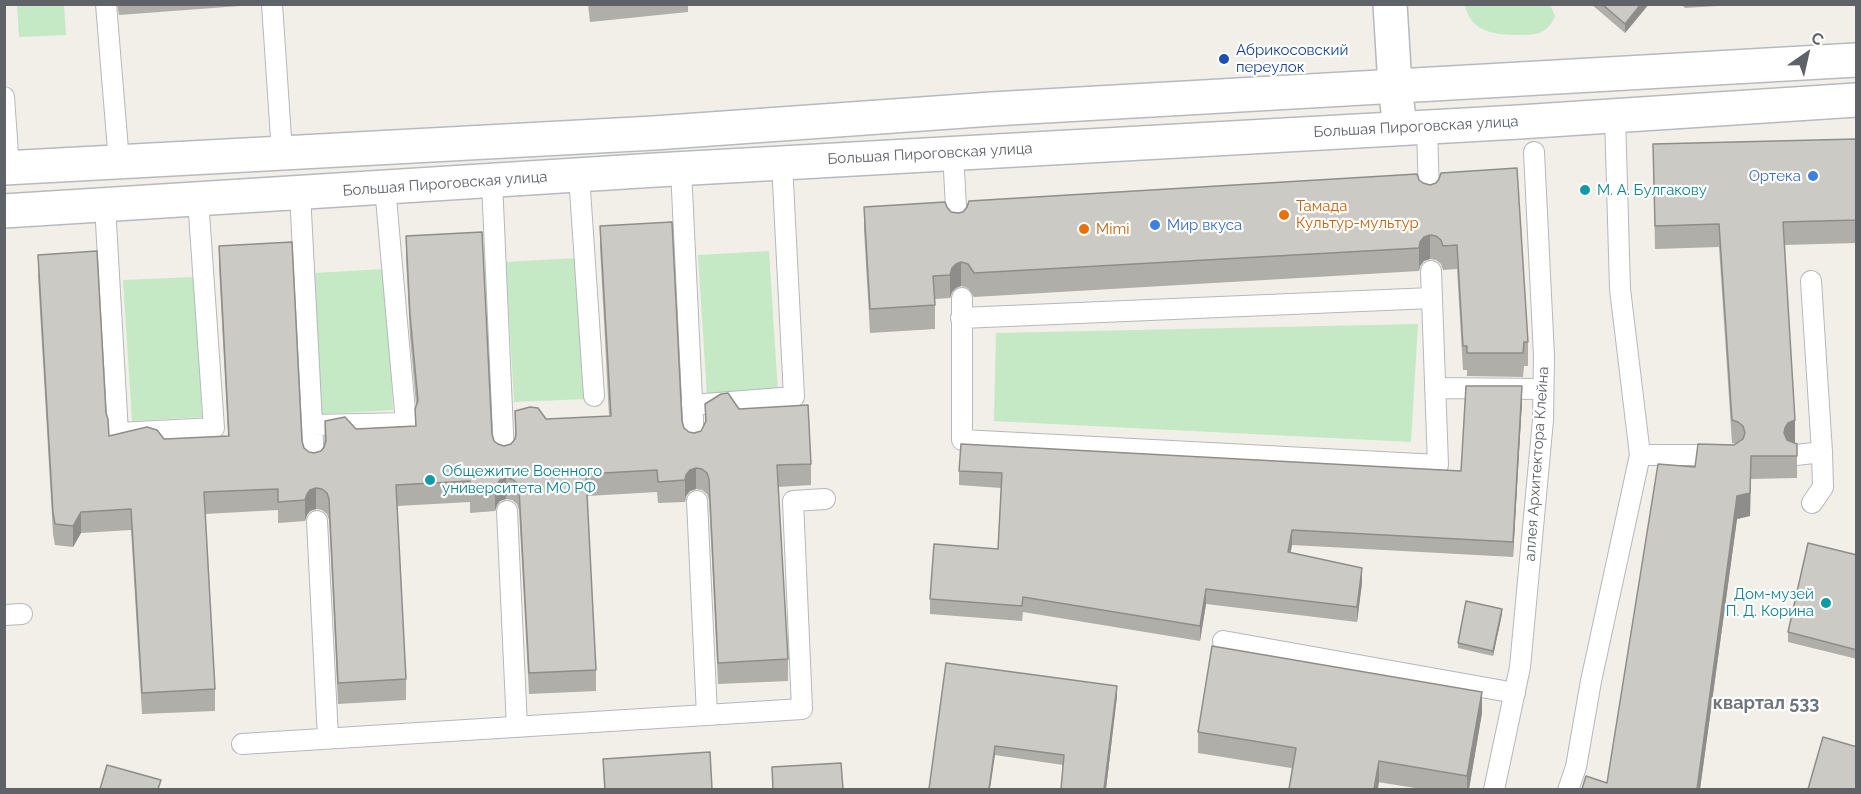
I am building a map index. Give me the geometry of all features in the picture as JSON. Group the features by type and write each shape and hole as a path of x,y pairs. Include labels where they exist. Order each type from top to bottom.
{"main road":[{"path":"1390,4 1395,86 1413,127"},
{"path":"7,168 654,133 1004,108 1857,60"},
{"name":"Большая Пироговская улица","path":"4,210 1857,100"}],"lane":[{"path":"106,4 119,162"},
{"path":"272,4 282,153"},
{"path":"4,97 7,168"},
{"path":"1568,789 1576,767 1591,681 1640,455 1620,289 1615,116"},
{"path":"1413,127 1429,197"},
{"name":"аллея Архитектора Клейна","path":"1494,789 1520,667 1543,420 1544,356 1534,152"},
{"path":"953,153 957,225"},
{"path":"692,405 795,397 782,163"},
{"path":"681,169 694,442"},
{"path":"579,175 594,396"},
{"path":"492,181 504,455"},
{"path":"312,425 406,423 385,187"},
{"path":"300,193 314,462"},
{"path":"105,205 118,434 214,428 198,199"},
{"path":"962,298 962,440 1438,465 1431,271"},
{"path":"1811,281 1823,487 1812,503"},
{"path":"961,318 1432,298"},
{"path":"1435,388 1543,389"},
{"path":"1796,454 1822,452"},
{"path":"1640,455 1733,455"},
{"path":"242,744 802,710 793,501 825,500"},
{"path":"697,501 707,715"},
{"path":"507,511 517,727"},
{"path":"317,521 328,738"},
{"path":"1223,641 1515,693"}],"green space":[{"path":"17,5 64,5 66,35 19,37"},
{"path":"1465,5 1550,5 1555,16 1548,27 1540,33 1499,34 1477,26 1468,14"},
{"path":"769,251 778,392 707,396 698,255"},
{"path":"576,258 585,399 514,402 506,262"},
{"path":"385,269 393,410 322,414 314,273"},
{"path":"194,277 202,417 132,421 123,280"},
{"path":"1418,324 1411,442 994,421 996,333"}],"building":[{"path":"1602,4 1641,4 1625,24"},
{"path":"1857,139 1857,220 1783,222 1795,420 1788,423 1784,433 1787,440 1797,444 1797,456 1751,456 1750,493 1737,496 1697,789 1582,789 1586,776 1607,783 1658,464 1695,467 1698,444 1734,445 1743,439 1745,433 1743,426 1732,420 1719,224 1655,226 1653,144"},
{"path":"1517,168 1528,342 1524,342 1523,353 1467,353 1467,346 1463,346 1457,245 1443,246 1441,240 1430,235 1424,237 1419,248 974,273 968,264 961,262 952,268 950,275 933,276 935,305 870,309 864,207 945,202 951,212 958,213 963,212 969,201 1417,174 1419,180 1430,185 1436,183 1441,173"},
{"name":"Общежитие Военного университета МО РФ","path":"672,222 684,428 694,433 701,431 706,421 705,404 721,394 728,393 739,409 808,405 811,464 777,465 788,659 718,663 709,479 707,473 702,469 690,470 685,480 658,482 657,470 586,474 596,670 529,673 517,483 506,478 500,480 495,490 470,492 470,481 396,485 406,679 338,683 327,493 316,488 310,490 305,500 278,502 278,489 204,492 215,689 142,693 131,509 81,512 73,526 55,524 38,255 97,251 109,436 147,427 157,430 164,439 229,436 219,246 292,242 302,441 304,448 314,453 321,451 324,447 325,421 345,417 356,429 416,426 415,409 418,401 406,236 482,232 492,434 494,441 504,446 511,444 515,439 515,411 530,407 538,408 546,419 611,416 600,226"},
{"path":"1466,386 1522,386 1513,542 1292,530 1288,552 1362,568 1357,607 1206,589 1200,626 1023,597 1022,606 930,599 934,544 998,549 1002,473 959,471 961,444 1461,471"},
{"name":"Дом-музей П. Д. Корина","path":"1808,543 1857,555 1857,650 1788,632"},
{"path":"1466,601 1502,609 1493,651 1458,643"},
{"path":"1212,646 1482,692 1467,776 1379,761 1374,789 1289,789 1296,748 1198,732"},
{"path":"946,663 1117,686 1104,789 1061,789 1064,755 995,746 989,789 929,789"},
{"path":"1823,737 1857,747 1857,789 1808,789"},
{"path":"710,752 712,789 605,789 603,759"},
{"path":"841,763 843,789 773,789 772,767"},
{"path":"107,765 161,780 158,789 100,789"}],"place":[{"name":"Абрикосовский переулок","path":"1224,59"},
{"name":"Ортека","path":"1813,176"},
{"name":"М. А. Булгакову","path":"1585,190"},
{"name":"Тамада Культур-мультур","path":"1284,215"},
{"name":"Мир вкуса","path":"1155,225"},
{"name":"Mimi","path":"1084,229"},
{"name":"Общежитие Военного университета МО РФ","path":"430,480"},
{"name":"Дом-музей П. Д. Корина","path":"1826,603"}],"district":[{"name":"квартал 533","path":"1766,704"}]}
